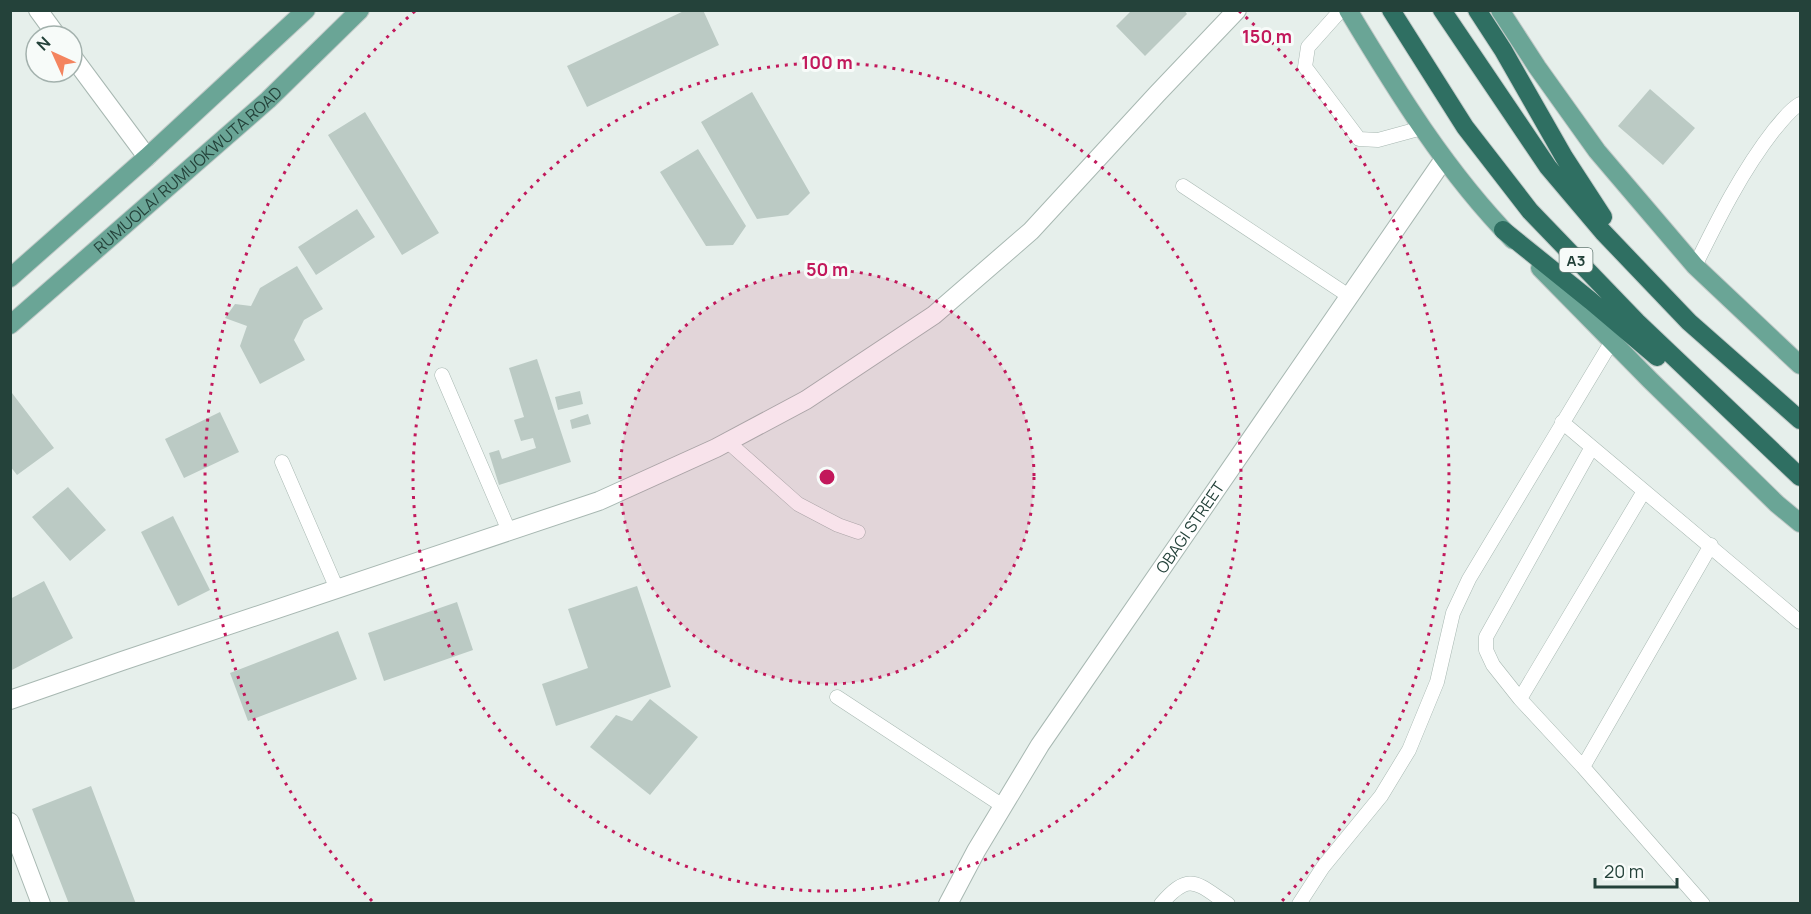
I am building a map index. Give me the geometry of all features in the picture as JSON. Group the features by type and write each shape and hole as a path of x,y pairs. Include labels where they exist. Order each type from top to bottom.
{"highway":[{"name":"A3","path":"1391,10 1465,126 1530,212 1637,322 1800,477"},
{"name":"A3","path":"1442,10 1548,167 1603,232 1689,321 1800,420"},
{"path":"1477,10 1503,50 1570,167 1642,273"},
{"path":"1503,230 1666,365 1745,425"}],"main road":[{"path":"10,278 147,158 306,10"},
{"name":"RUMUOLA/ RUMUOKWUTA ROAD","path":"10,325 268,100 360,10"},
{"path":"1348,10 1422,128 1444,159 1503,230 1612,341 1800,523"},
{"path":"1500,10 1537,67 1597,151 1695,266 1800,365"}],"street":[{"path":"38,10 48,24"},
{"path":"10,700 599,501 728,442 806,400 934,315 1031,231 1237,10"},
{"path":"84,72 147,158"},
{"name":"OBAGI STREET","path":"948,903 976,851 1040,745 1444,159"},
{"path":"10,822 41,903"}],"lane":[{"path":"1341,10 1308,47 1305,67 1359,139 1378,140 1422,128"},
{"path":"1695,266 1719,216 1765,142 1791,109 1800,104"},
{"path":"1182,186 1349,296"},
{"path":"1299,903 1323,867 1382,796 1409,750 1437,682 1454,613 1469,579 1612,341"},
{"path":"442,375 509,531"},
{"path":"1562,422 1800,622"},
{"path":"728,442 798,504 838,525 858,532"},
{"path":"1592,447 1486,637 1486,650 1493,665 1520,699 1703,903"},
{"path":"282,462 337,589"},
{"path":"1520,699 1644,491"},
{"path":"1583,767 1711,545"},
{"path":"837,697 1003,806"},
{"path":"1161,903 1181,884 1195,883 1228,903"}],"building":[{"path":"686,10 703,10 719,45 587,107 567,66"},
{"path":"1132,10 1184,10 1187,14 1145,56 1116,26"},
{"path":"1650,89 1695,128 1663,165 1618,126"},
{"path":"752,92 810,193 788,215 757,219 701,122"},
{"path":"365,112 439,233 402,255 328,135"},
{"path":"698,149 746,226 733,245 706,246 660,172"},
{"path":"357,209 375,237 316,275 298,247"},
{"path":"297,266 323,309 304,320 294,340 305,360 260,384 240,346 247,326 225,318 235,304 251,306 260,288"},
{"path":"537,359 571,462 499,485 489,453 499,450 502,459 536,448 533,438 521,441 514,420 524,417 509,368"},
{"path":"580,391 583,404 558,410 555,397"},
{"path":"12,393 54,448 17,475 10,466"},
{"path":"220,412 239,452 184,478 165,439"},
{"path":"588,414 591,424 572,429 570,420"},
{"path":"68,487 106,530 70,561 32,517"},
{"path":"173,516 210,590 178,606 141,532"},
{"path":"44,581 73,638 10,671 10,599"},
{"path":"637,586 671,687 556,726 542,684 588,668 568,609"},
{"path":"457,602 473,650 384,681 368,633"},
{"path":"338,631 357,679 248,721 230,673"},
{"path":"650,699 698,737 650,795 590,747 616,715 632,721"},
{"path":"91,786 136,904 69,904 32,809"}]}
